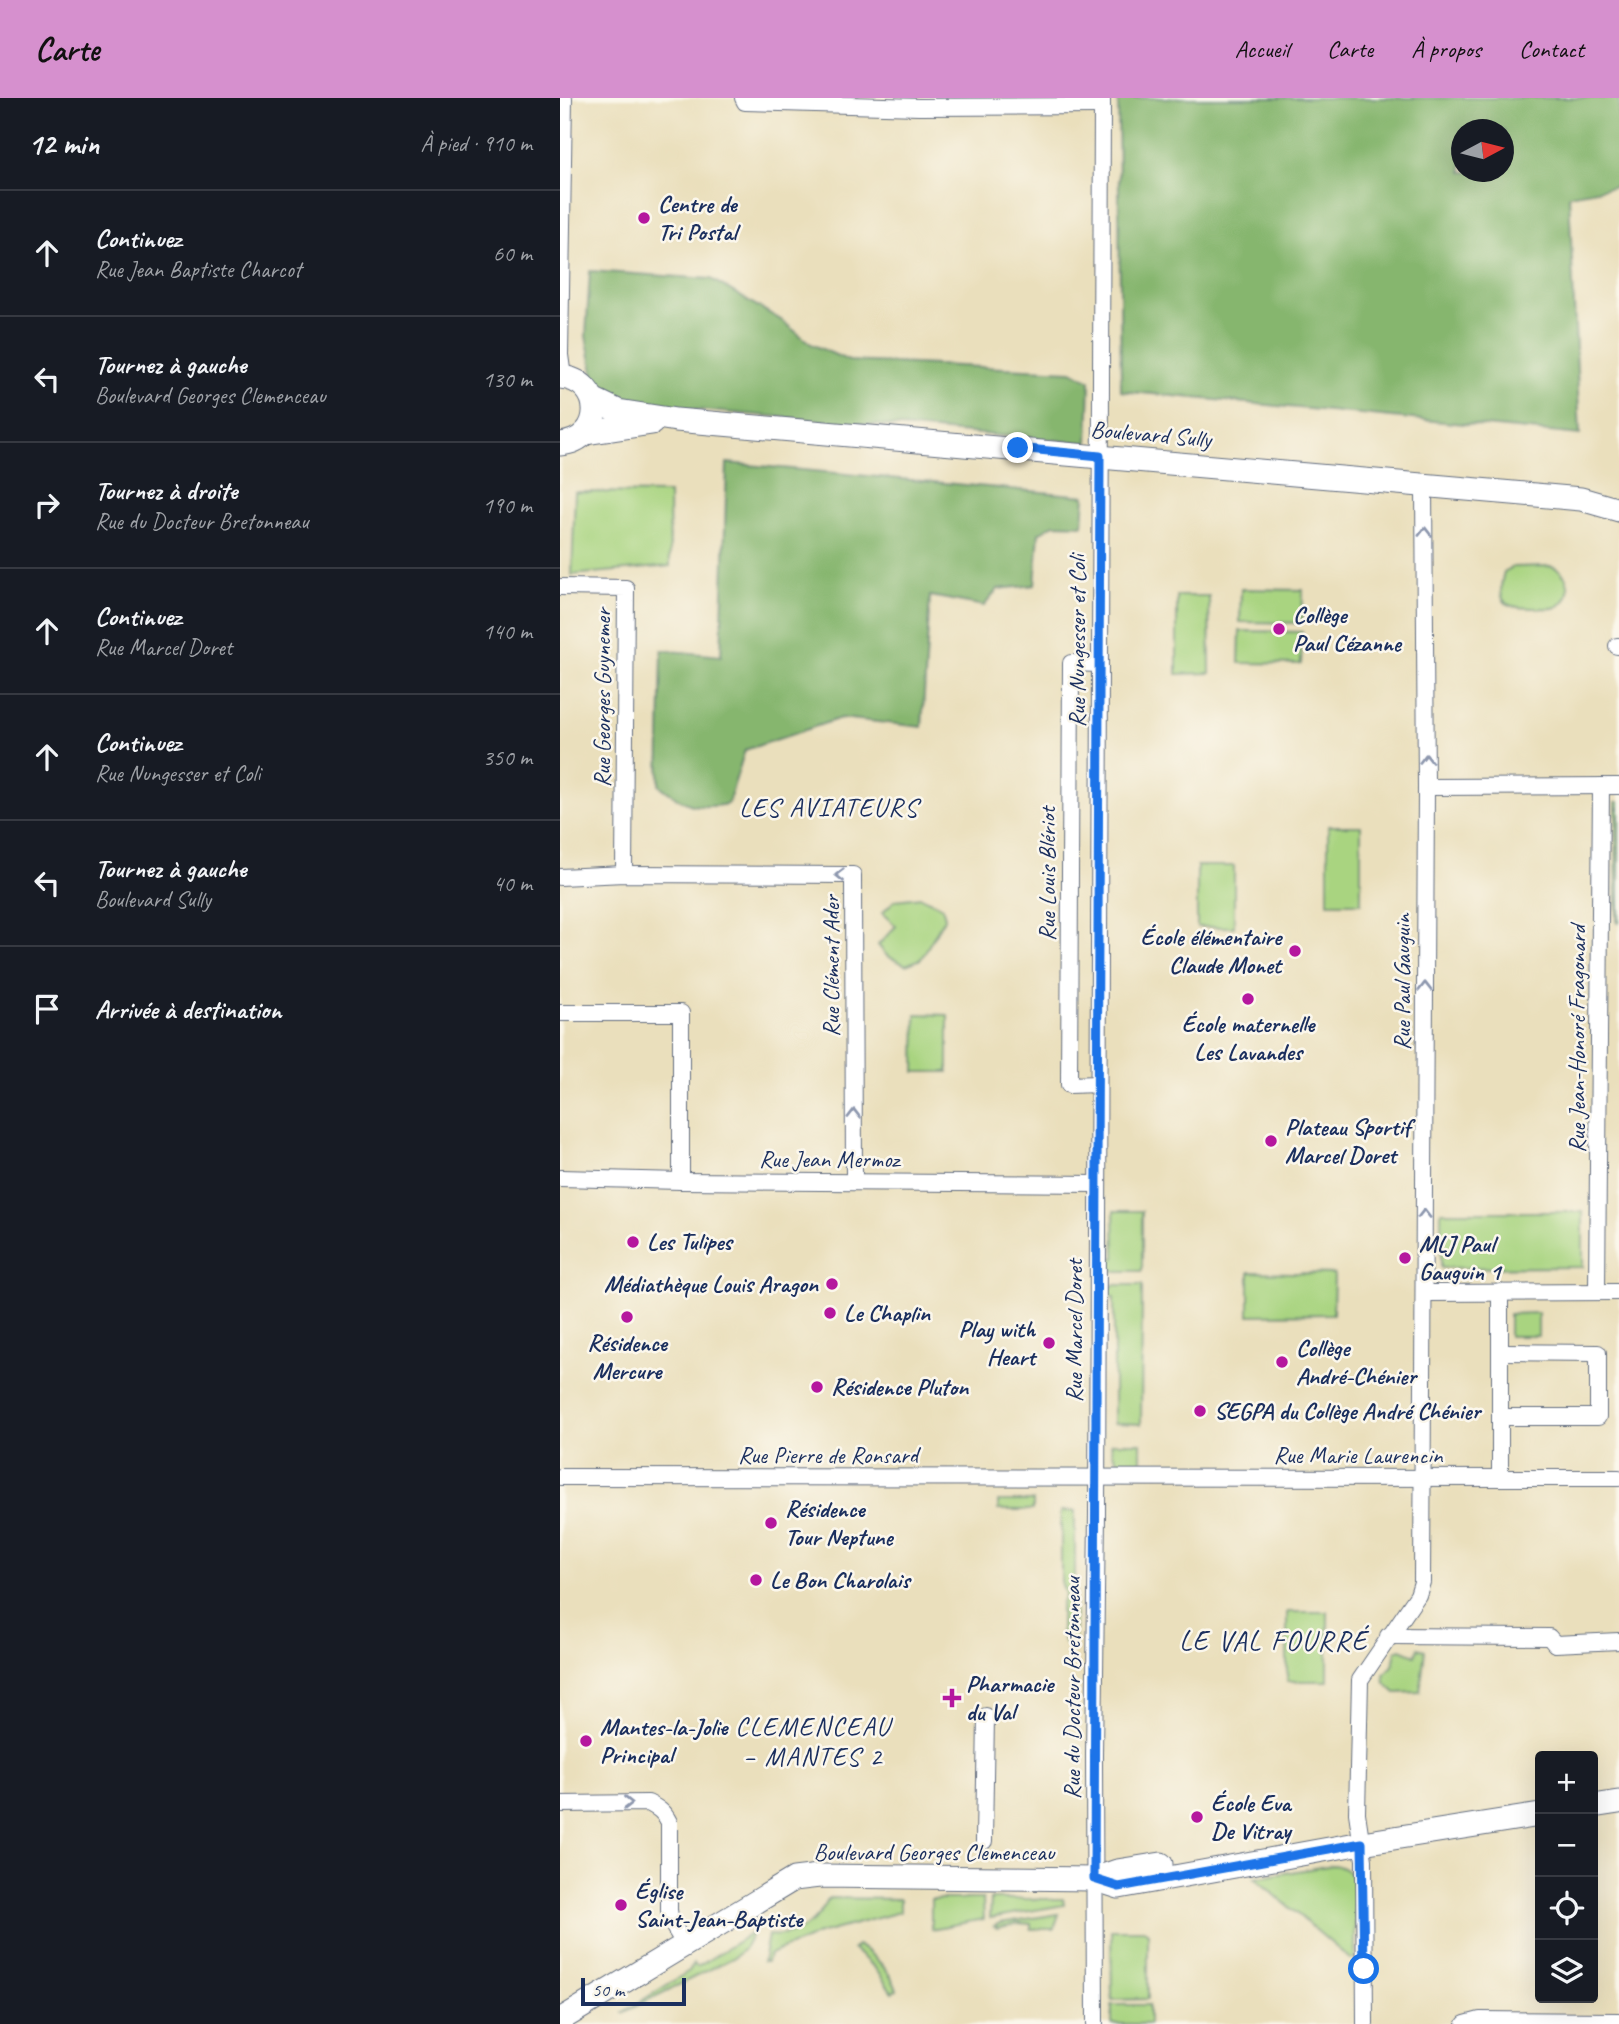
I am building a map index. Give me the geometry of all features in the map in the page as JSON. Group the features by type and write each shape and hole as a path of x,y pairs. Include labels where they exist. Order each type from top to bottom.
{"main road":[{"path":"561,377 581,383 593,399 618,411 676,419"},
{"path":"560,444 578,439 586,433 594,417 593,399"},
{"path":"586,433 676,419"},
{"name":"Boulevard Sully","path":"676,419 1581,499 1619,510"},
{"path":"1598,1790 1619,1787"},
{"name":"Boulevard Georges Clemenceau","path":"1362,1837 1535,1799"},
{"path":"1598,1805 1619,1802"},
{"name":"Boulevard Georges Clemenceau","path":"560,2020 778,1887 799,1878 1094,1879 1117,1871 1535,1816"}],"street":[{"path":"561,377 564,98"},
{"path":"743,98 745,102 919,107 1102,102"},
{"name":"Rue Nungesser et Coli","path":"1098,1184 1102,102"},
{"name":"Rue Paul Gauguin","path":"1365,2024 1365,1884 1362,1837 1357,1813 1360,1680 1421,1589 1426,787 1424,486"},
{"name":"Rue Georges Guynemer","path":"560,587 626,588 624,874"},
{"name":"Rue Louis Blériot","path":"1098,1084 1069,1085 1069,1051 1071,663 1099,664"},
{"name":"Rue Jean-Honoré Fragonard","path":"1597,1291 1601,786"},
{"path":"1426,787 1619,786"},
{"name":"Rue Clément Ader","path":"560,877 624,874 853,875 854,1182"},
{"path":"560,1013 681,1013 681,1181"},
{"name":"Rue Jean Mermoz","path":"560,1178 1098,1184"},
{"name":"Rue Marcel Doret","path":"1097,1478 1098,1184"},
{"path":"1500,1292 1500,1478"},
{"path":"1424,1293 1619,1292"},
{"path":"1500,1352 1598,1353 1598,1417 1500,1417"},
{"name":"Rue Pierre de Ronsard","path":"560,1477 1097,1478"},
{"name":"Rue Marie Laurencin","path":"1097,1478 1619,1478"},
{"name":"Rue du Docteur Bretonneau","path":"1095,2024 1097,1478"},
{"path":"1388,1636 1549,1637 1555,1644 1619,1641"},
{"path":"984,1841 986,1716"},
{"path":"560,1804 648,1803 665,1815 668,1822 671,1922 685,1945"},
{"path":"1465,2024 1480,2020 1619,2021"}],"green space":[{"path":"1118,98 1619,98 1619,186 1569,195 1580,435 1121,391"},
{"path":"590,271 711,279 781,320 811,344 849,361 1072,371 1090,381 1088,443 651,406 608,392 595,383 586,336"},
{"path":"727,463 1085,496 1083,525 1054,524 1039,533 1035,585 998,589 984,606 930,596 922,727 841,718 745,750 728,804 698,806 683,801 659,785 662,650 721,656"},
{"path":"575,492 669,493 670,566 572,575"},
{"path":"1551,566 1562,572 1567,583 1567,595 1560,605 1555,608 1519,607 1506,603 1501,592 1504,572 1513,567"},
{"path":"1241,589 1303,590 1302,623 1240,622"},
{"path":"1177,596 1209,596 1210,673 1177,674"},
{"path":"1240,631 1302,632 1301,664 1239,663"},
{"path":"1616,802 1619,802 1619,923 1617,923"},
{"path":"1328,826 1361,826 1361,903 1328,903"},
{"path":"1197,866 1234,866 1234,927 1197,927"},
{"path":"921,897 942,907 945,917 921,959 906,965 887,956 878,945 896,926 882,913 895,900"},
{"path":"916,1014 948,1015 948,1072 915,1072"},
{"path":"1114,1211 1142,1211 1142,1271 1114,1271 1106,1264 1106,1258 1115,1258"},
{"path":"1441,1212 1583,1212 1583,1267 1441,1268"},
{"path":"1249,1272 1334,1274 1333,1314 1249,1315"},
{"path":"1114,1285 1142,1285 1141,1424 1114,1423 1114,1297 1104,1297 1107,1289"},
{"path":"1538,1313 1538,1336 1509,1336 1509,1314"},
{"path":"1111,1443 1141,1443 1141,1465 1120,1462 1114,1455"},
{"path":"998,1501 1033,1501 1033,1510 998,1510"},
{"path":"1061,1511 1075,1511 1075,1650 1065,1644 1061,1630 1061,1605 1065,1594 1061,1581"},
{"path":"1287,1612 1328,1612 1328,1681 1287,1681"},
{"path":"1418,1648 1425,1650 1420,1692 1396,1693 1385,1683 1384,1674 1393,1665 1396,1651 1401,1649 1415,1655"},
{"path":"1333,1865 1347,1871 1355,1884 1355,1959 1350,1959 1255,1878"},
{"path":"829,1898 900,1899 900,1912 815,1935 774,1952 769,1955 767,1962 763,1962 768,1935 788,1934 805,1927 819,1915"},
{"path":"931,1899 983,1899 984,1919 931,1929"},
{"path":"991,1899 1063,1899 1064,1905 990,1918"},
{"path":"1059,1914 1054,1929 1031,1929 1031,1924 1018,1923 997,1928 994,1926 1000,1923"},
{"path":"1111,1930 1144,1930 1148,1933 1148,1999 1112,2000"},
{"path":"753,1932 744,1949 735,1957 622,2013 689,1971 694,1964 697,1967"},
{"path":"857,1945 881,1964 897,1990 892,1992 874,1967 853,1949"},
{"path":"1112,2005 1149,2005 1149,2024 1112,2024"}],"place":[{"name":"Centre de Tri Postal","path":"644,218"},
{"name":"Collège Paul Cézanne","path":"1279,629"},
{"name":"École élémentaire Claude Monet","path":"1295,951"},
{"name":"École maternelle Les Lavandes","path":"1248,999"},
{"name":"Plateau Sportif Marcel Doret","path":"1271,1141"},
{"name":"Les Tulipes","path":"633,1242"},
{"name":"MLJ Paul Gauguin 1","path":"1405,1258"},
{"name":"Médiathèque Louis Aragon","path":"832,1284"},
{"name":"Le Chaplin","path":"830,1313"},
{"name":"Résidence Mercure","path":"627,1317"},
{"name":"Play with Heart","path":"1049,1343"},
{"name":"Collège André-Chénier","path":"1282,1362"},
{"name":"Résidence Pluton","path":"817,1387"},
{"name":"SEGPA du Collège André Chénier","path":"1200,1411"},
{"name":"Résidence Tour Neptune","path":"771,1523"},
{"name":"Le Bon Charolais","path":"756,1580"},
{"name":"Pharmacie du Val","path":"952,1698"},
{"name":"Mantes-la-Jolie Principal","path":"586,1741"},
{"name":"École Eva De Vitray","path":"1197,1817"},
{"name":"Église Saint-Jean-Baptiste","path":"621,1905"}],"district":[{"name":"LES AVIATEURS","path":"829,807"},
{"name":"LE VAL FOURRÉ","path":"1274,1640"},
{"name":"CLEMENCEAU – MANTES 2","path":"813,1741"}],"route":[{"path":"1018,448 1100,456 1094,1879 1119,1887 1362,1843 1364,1969"}]}
